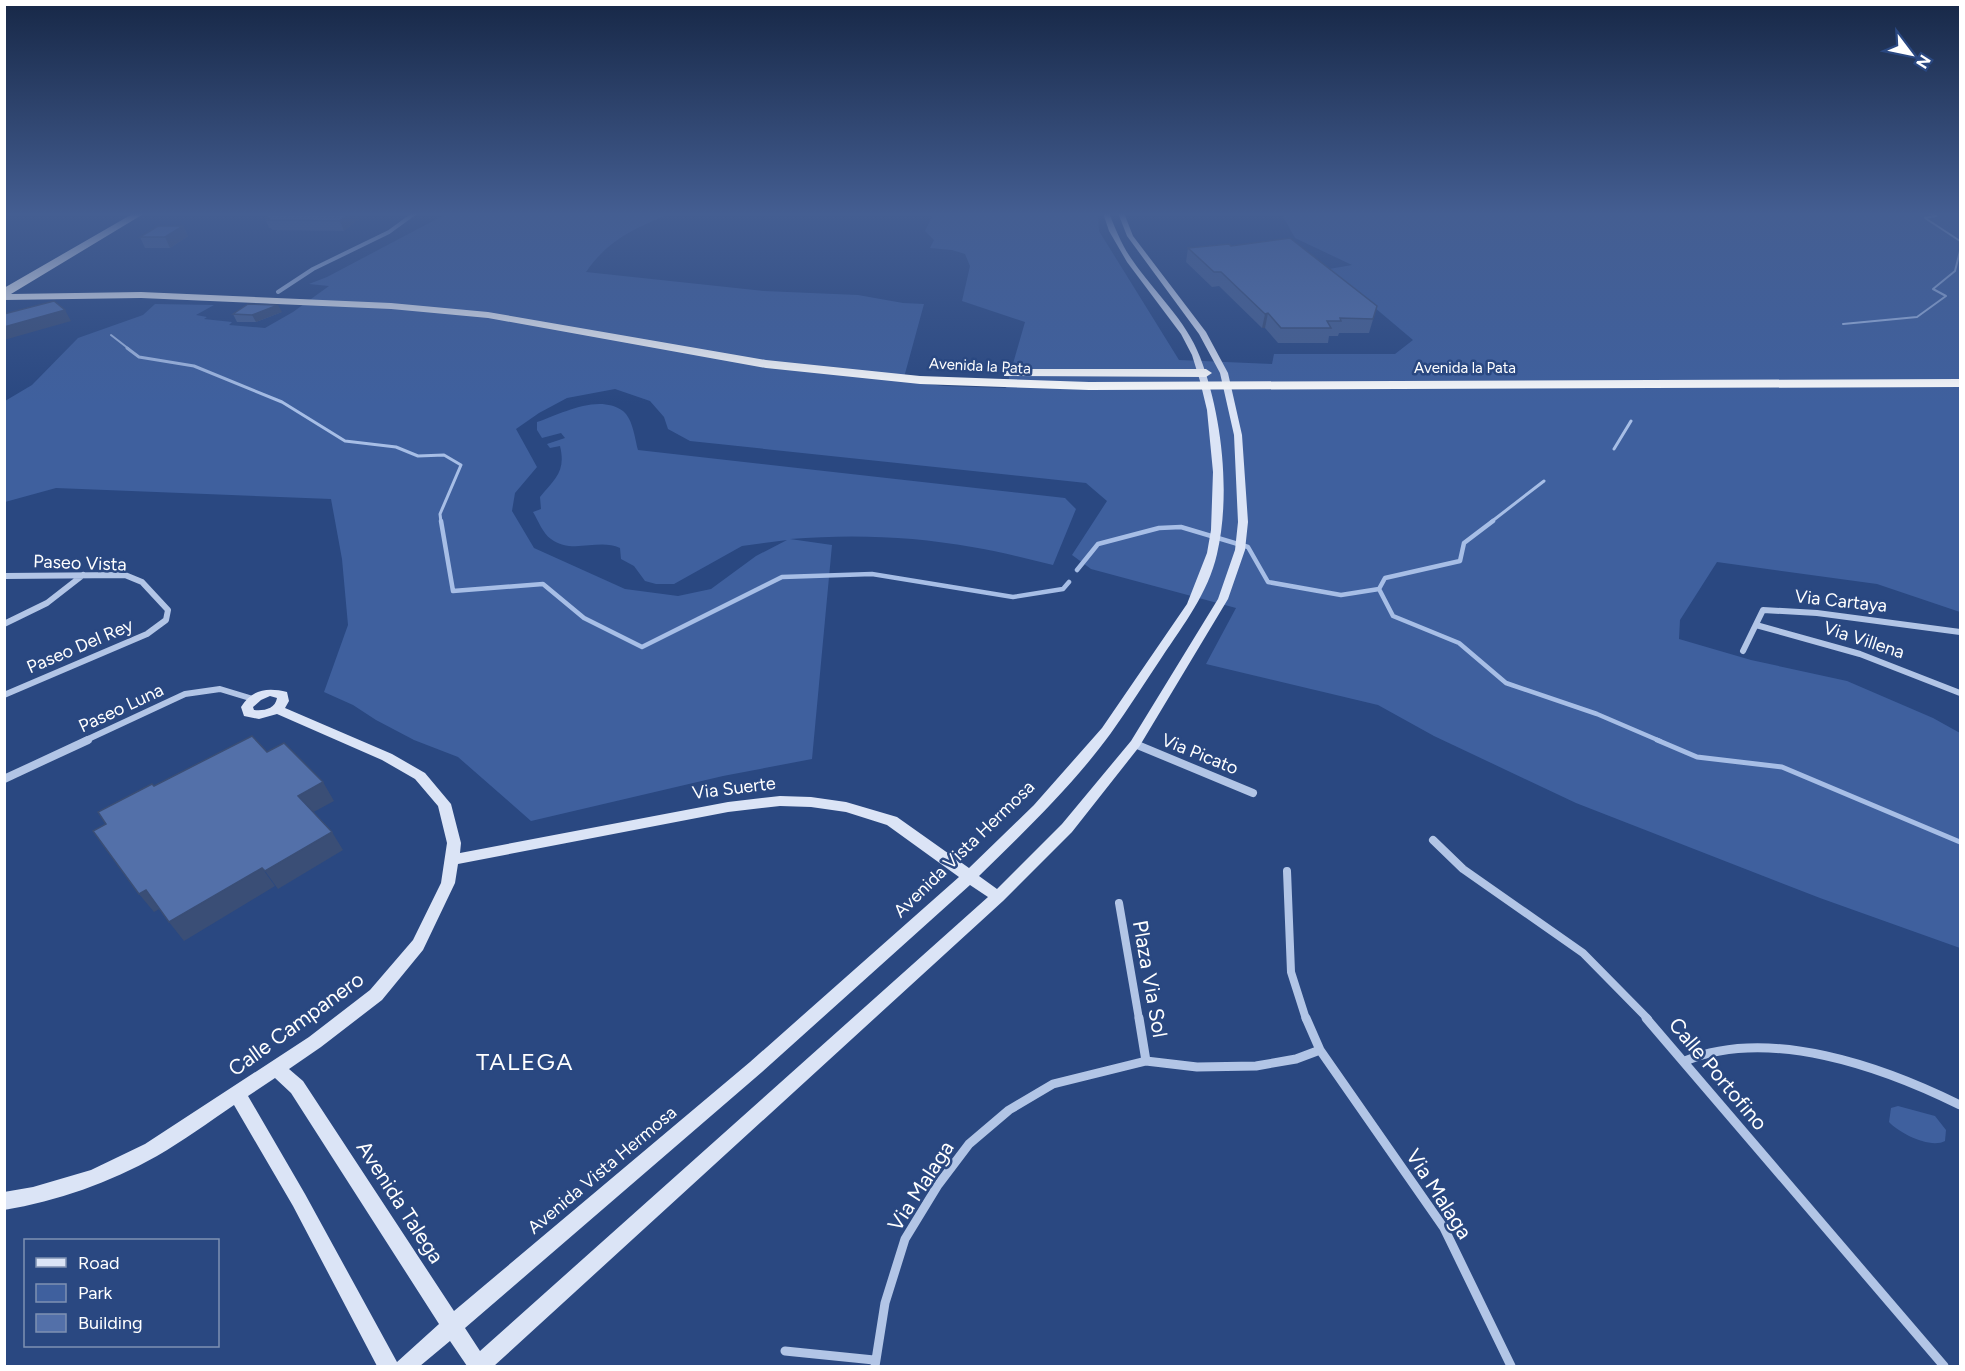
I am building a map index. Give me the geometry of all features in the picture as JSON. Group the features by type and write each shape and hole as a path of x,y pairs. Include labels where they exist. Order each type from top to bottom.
{"highway":[{"path":"6,292 31,277"},
{"path":"6,292 124,288 278,291 409,298 500,306 580,319"},
{"path":"234,299 244,295 266,296 278,291"},
{"name":"Avenida la Pata","path":"6,292 391,306 488,315 766,364 903,379 1037,386 1205,380"},
{"name":"Avenida la Pata","path":"603,323 762,352 854,363 1002,373 1205,380 1960,383"},
{"name":"Avenida la Pata","path":"1226,380 1960,374"}],"main road":[{"name":"Avenida Vista Hermosa","path":"405,1366 756,1067 970,876 1039,809 1106,731 1161,652 1191,604 1208,568 1217,514 1215,433 1205,380 1185,334 1141,277"},
{"path":"478,1366 998,897 1067,828 1134,744 1223,599 1236,563 1242,529 1238,435 1226,380 1203,334 1161,277"},
{"path":"280,693 284,698 276,709 264,714 252,715 247,710 253,699 264,694 280,693"},
{"name":"Calle Campanero","path":"4,1201 33,1196 93,1178 151,1150 315,1042 376,994 416,947 448,883 454,843 444,804 420,776 387,758 276,709"},
{"name":"Via Suerte","path":"452,860 728,807 780,801 811,802 846,807 892,821 998,897"},
{"name":"Avenida Talega","path":"276,1068 297,1087 478,1366"},
{"path":"237,1094 299,1200 387,1366"}],"street":[{"path":"278,291 300,277"},
{"path":"4,624 47,603 83,575"},
{"name":"Paseo Vista","path":"4,576 125,575 142,582 168,610 166,620"},
{"name":"Via Cartaya","path":"1743,651 1762,610 1784,610 1947,628 1960,632"},
{"name":"Paseo Del Rey","path":"4,695 147,634 166,620"},
{"name":"Via Villena","path":"1756,625 1834,644 1920,674 1960,693"},
{"name":"Paseo Luna","path":"4,779 185,694 209,688 228,689 253,699"},
{"name":"Via Picato","path":"1134,744 1253,793"},
{"name":"Calle Portofino","path":"1433,840 1463,869 1583,953 1685,1061 1944,1366"},
{"name":"Via Malaga","path":"1287,872 1291,972 1306,1019 1320,1050 1444,1228 1510,1366"},
{"name":"Plaza Via Sol","path":"1119,903 1146,1061"},
{"path":"1685,1061 1714,1051 1767,1049 1827,1058 1872,1066 1926,1087 1960,1105"},
{"name":"Via Malaga","path":"874,1364 885,1304 905,1239 938,1185 969,1144 1009,1110 1053,1084 1146,1061 1197,1067 1256,1066 1296,1059 1320,1050"},
{"path":"785,1351 874,1364"}],"green space":[{"path":"327,277 633,277 764,291 858,295 903,303 924,304 903,381 944,386 1006,388 1025,322 962,301 967,277 1128,277 1179,360 1272,364 1274,354 1395,354 1413,340 1338,277 1960,277 1960,612 1877,584 1717,562 1680,620 1679,639 1751,660 1847,681 1933,718 1960,733 1960,948 1820,898 1576,803 1434,736 1378,705 1206,664 1236,608 1091,569 1072,555 1107,501 1086,483 690,441 668,429 664,417 650,401 615,389 567,398 516,429 537,467 515,493 512,511 534,548 625,589 678,596 711,589 756,556 787,540 742,546 674,584 656,584 645,581 634,566 621,559 620,548 612,545 568,546 559,544 546,534 533,512 541,509 540,497 561,468 560,446 550,448 547,444 565,438 561,433 542,438 537,430 537,422 568,410 591,404 602,404 623,411 633,429 638,450 1065,498 1076,509 1053,565 982,549 927,540 859,536 790,539 832,545 812,759 723,776 531,821 458,757 414,740 353,705 324,692 348,625 342,559 331,499 56,488 5,502 5,401 32,385 78,338 143,315 155,304 214,305 196,315 207,317 204,319 232,322 229,325 265,328 293,312 329,286 309,284"},
{"path":"1898,1106 1935,1116 1946,1130 1945,1141 1931,1143 1915,1139 1894,1126 1889,1122 1891,1108"}],"building":[{"path":"1226,277 1340,277 1377,306 1373,319 1340,318 1341,321 1327,321 1331,328 1281,328 1268,313 1265,314"},
{"path":"54,301 65,310 4,327 4,314"},
{"path":"248,304 278,305 252,315 233,314"},
{"path":"252,736 267,752 284,743 323,782 298,796 332,832 265,871 262,868 169,922 146,890 139,894 93,831 106,824 98,812"}],"waterway":[{"path":"1843,324 1917,317 1946,296 1933,289 1948,277"},
{"path":"111,335 129,349"},
{"path":"127,348 139,357 194,366 282,402 345,441 396,447 418,456 444,455 461,465 440,514 441,522"},
{"path":"1614,449 1631,421"},
{"path":"1491,522 1544,481"},
{"path":"441,521 453,591 543,584 584,618 642,647 782,577 872,574 1013,597 1063,589 1069,582"},
{"path":"1379,589 1385,578 1460,561 1464,543 1493,521"},
{"path":"1077,570 1098,544 1159,528 1181,527 1248,547 1268,582 1341,595 1379,589"},
{"path":"1379,589 1393,616 1459,643 1506,683 1597,714 1660,741"},
{"path":"1657,740 1697,757 1782,767 1960,842"}],"district":[{"name":"TALEGA","path":"525,1062"}]}
